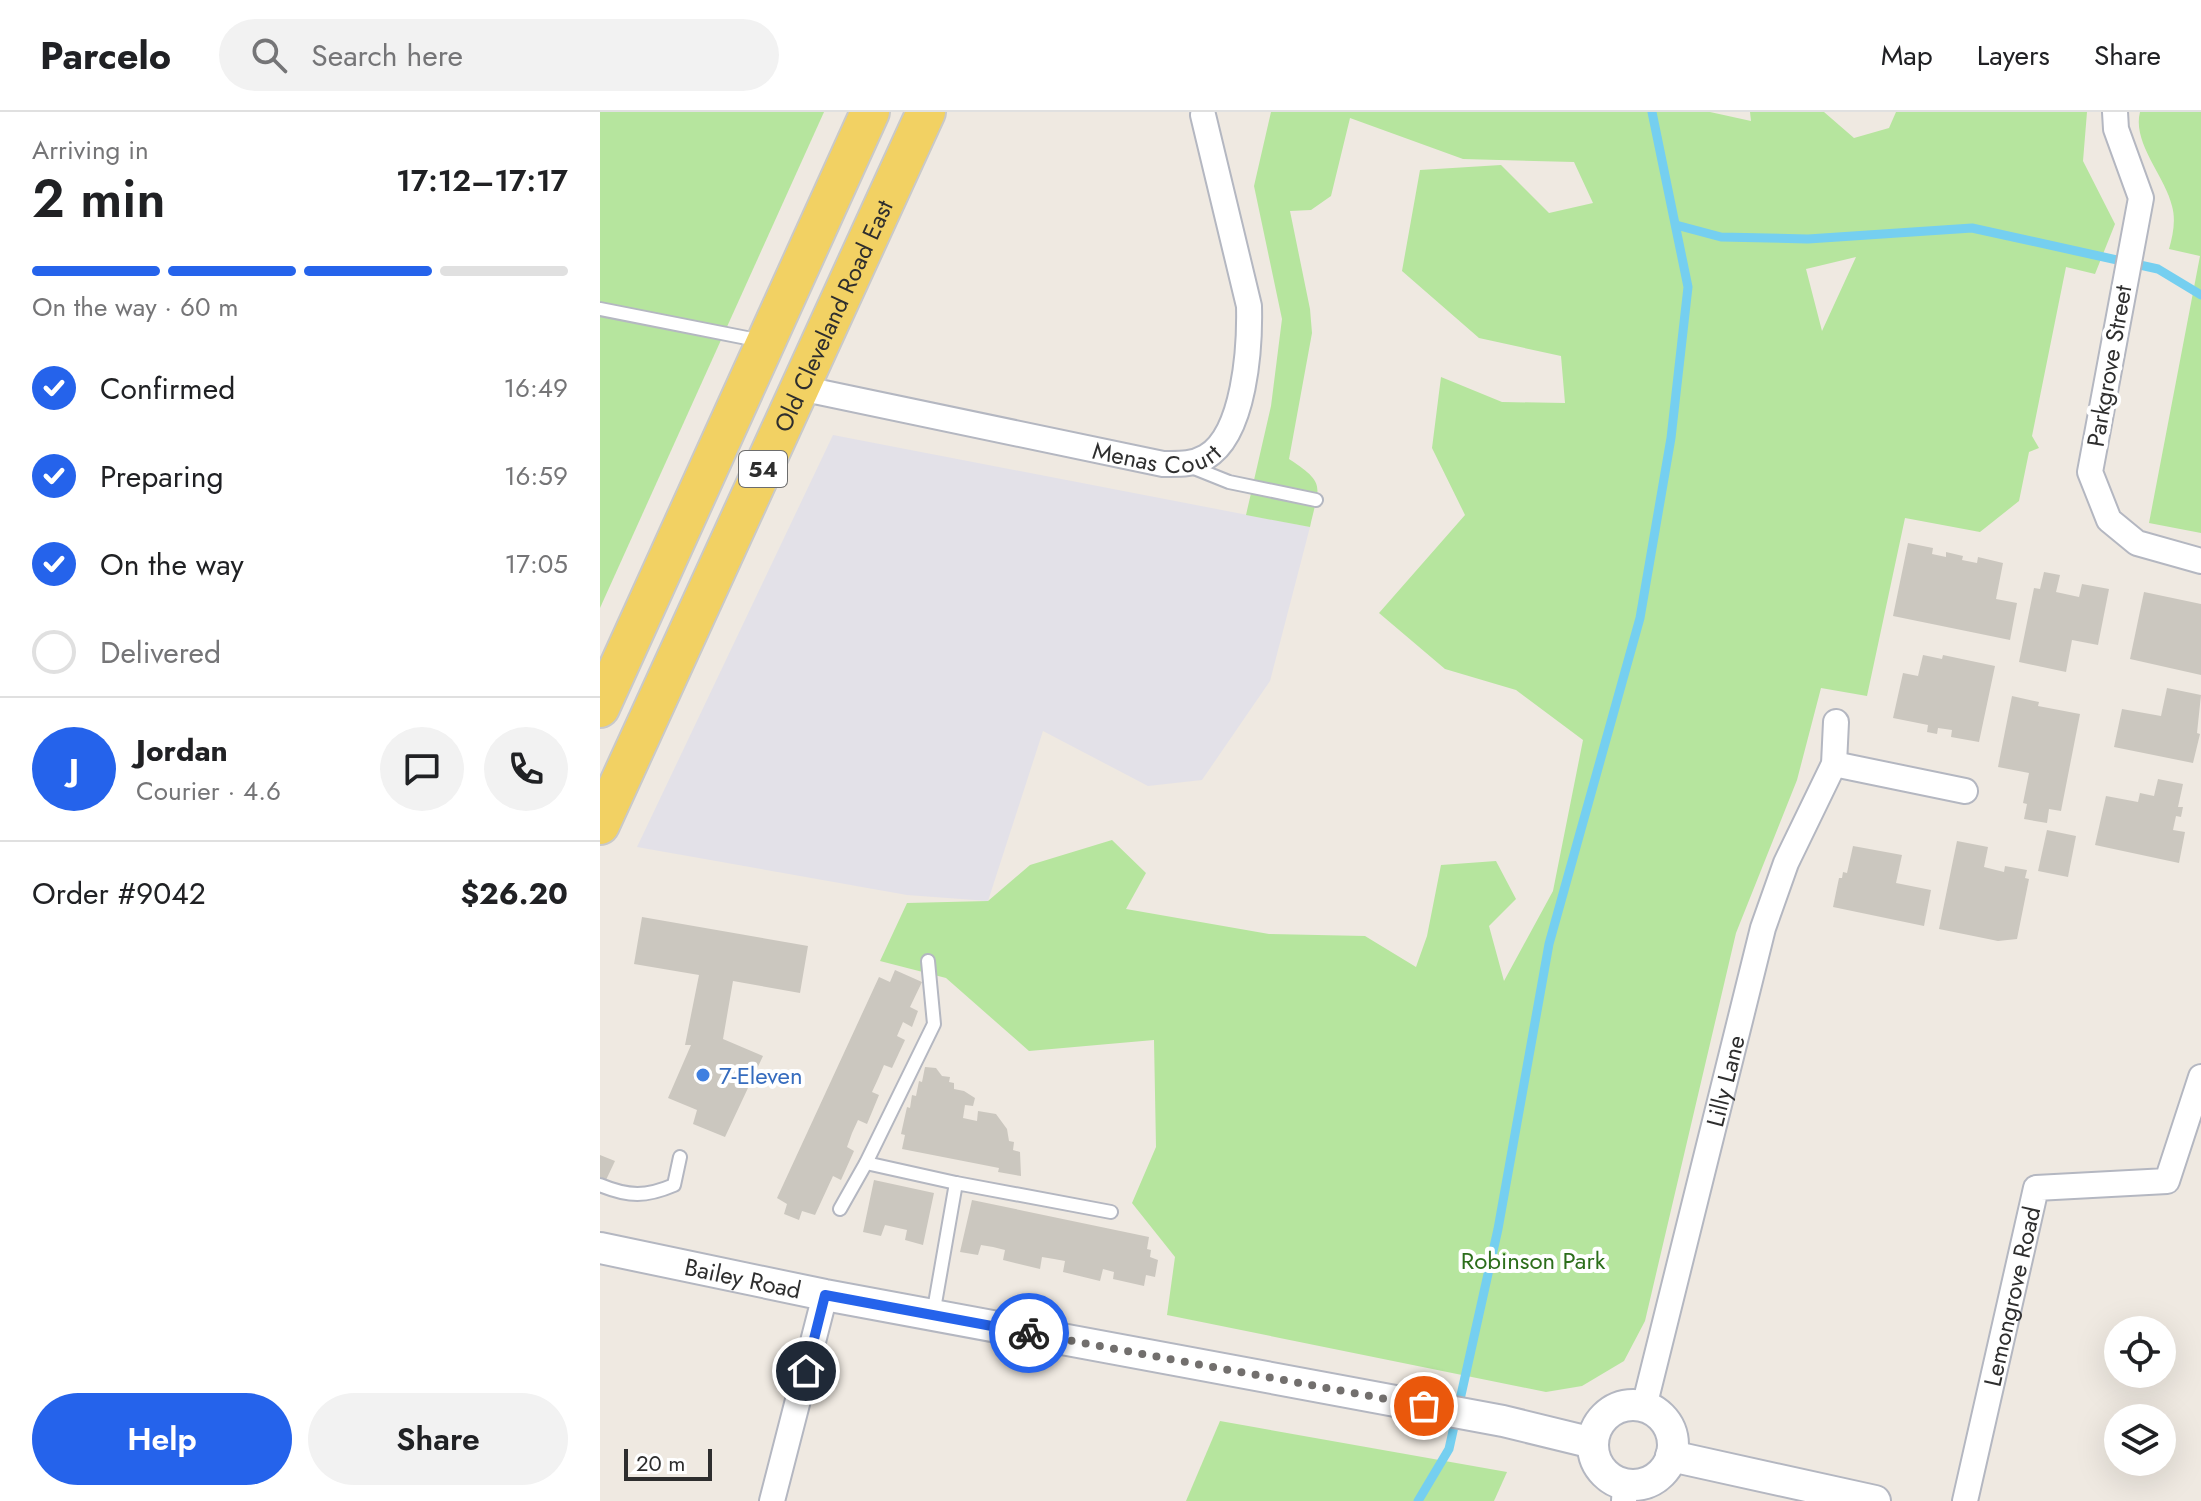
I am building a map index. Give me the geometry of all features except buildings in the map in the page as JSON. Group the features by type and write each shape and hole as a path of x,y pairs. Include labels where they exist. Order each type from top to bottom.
{"main road":[{"name":"Old Cleveland Road East","path":"600,708 870,112"},
{"name":"Old Cleveland Road East","path":"600,825 926,112"}],"street":[{"name":"Parkgrove Street","path":"2115,112 2116,129 2141,198 2090,472 2109,520 2137,543 2201,561"},
{"name":"Menas Court","path":"800,388 1163,464 1186,465 1208,456 1227,436 1238,407 1250,336 1249,306 1203,115"},
{"name":"Lilly Lane","path":"1644,1407 1763,928 1786,863 1834,764 1836,722"},
{"path":"1834,764 1965,791"},
{"name":"Lemongrove Road","path":"1965,1501 2036,1188 2167,1181 2201,1077"},
{"name":"Bailey Road","path":"600,1248 825,1295 1503,1421 1593,1443"},
{"path":"772,1501 825,1295"},
{"path":"1620,1407 1644,1407 1656,1412 1671,1431 1673,1443 1671,1456 1659,1476 1625,1493 1598,1465 1593,1443 1595,1431 1609,1413 1620,1407"},
{"path":"1671,1456 1875,1501"}],"lane":[{"path":"600,309 766,341"},
{"path":"1186,465 1229,482 1316,500"},
{"path":"840,1209 934,1024 928,961"},
{"path":"600,1185 620,1193 651,1194 674,1185 680,1157"},
{"path":"866,1163 1111,1212"},
{"path":"933,1315 956,1183"}],"shaded area":[{"path":"833,435 1310,527 1270,681 1202,780 1148,786 1043,731 988,901 907,895 637,847"}],"green space":[{"path":"600,112 824,112 600,608"},
{"name":"Robinson Park","path":"1271,112 1710,112 1751,121 1750,112 1824,112 1854,138 1889,128 1896,112 2087,112 2083,161 2115,224 2095,274 2066,267 2032,436 2039,448 2029,452 2019,501 1980,532 1905,518 1867,696 1821,688 1797,780 1736,933 1645,1321 1624,1361 1582,1386 1546,1392 1167,1315 1175,1257 1132,1203 1156,1147 1154,1040 1029,1051 946,978 880,961 907,903 988,901 1030,865 1112,840 1146,873 1126,909 1269,934 1365,936 1416,967 1427,936 1441,865 1496,861 1516,899 1489,926 1504,981 1553,891 1583,740 1516,690 1445,669 1379,613 1465,515 1432,448 1441,377 1502,402 1565,403 1561,356 1479,338 1402,271 1420,170 1501,165 1549,213 1593,203 1574,162 1463,159 1350,118 1331,196 1311,210 1290,211 1312,333 1289,459 1315,480 1317,494 1310,527 1246,515 1271,406 1282,319 1254,186","holes":["1856,257 1822,331 1806,269"]},
{"path":"2140,112 2201,112 2201,533 2149,523 2200,256 2169,249 2174,228 2173,211 2141,136"},
{"path":"1220,1421 1507,1472 1494,1501 1186,1501"}],"waterway":[{"path":"1418,1501 1449,1449 1498,1229 1549,944 1640,618 1671,438 1688,287 1652,112"},
{"path":"1676,225 1721,237 1808,239 1972,228 2158,269 2201,295"}],"way so far":[{"path":"1029,1333 1424,1406"}],"place":[{"name":"7-Eleven","path":"703,1075"}],"route":[{"path":"806,1371 825,1295 1029,1333"}]}
